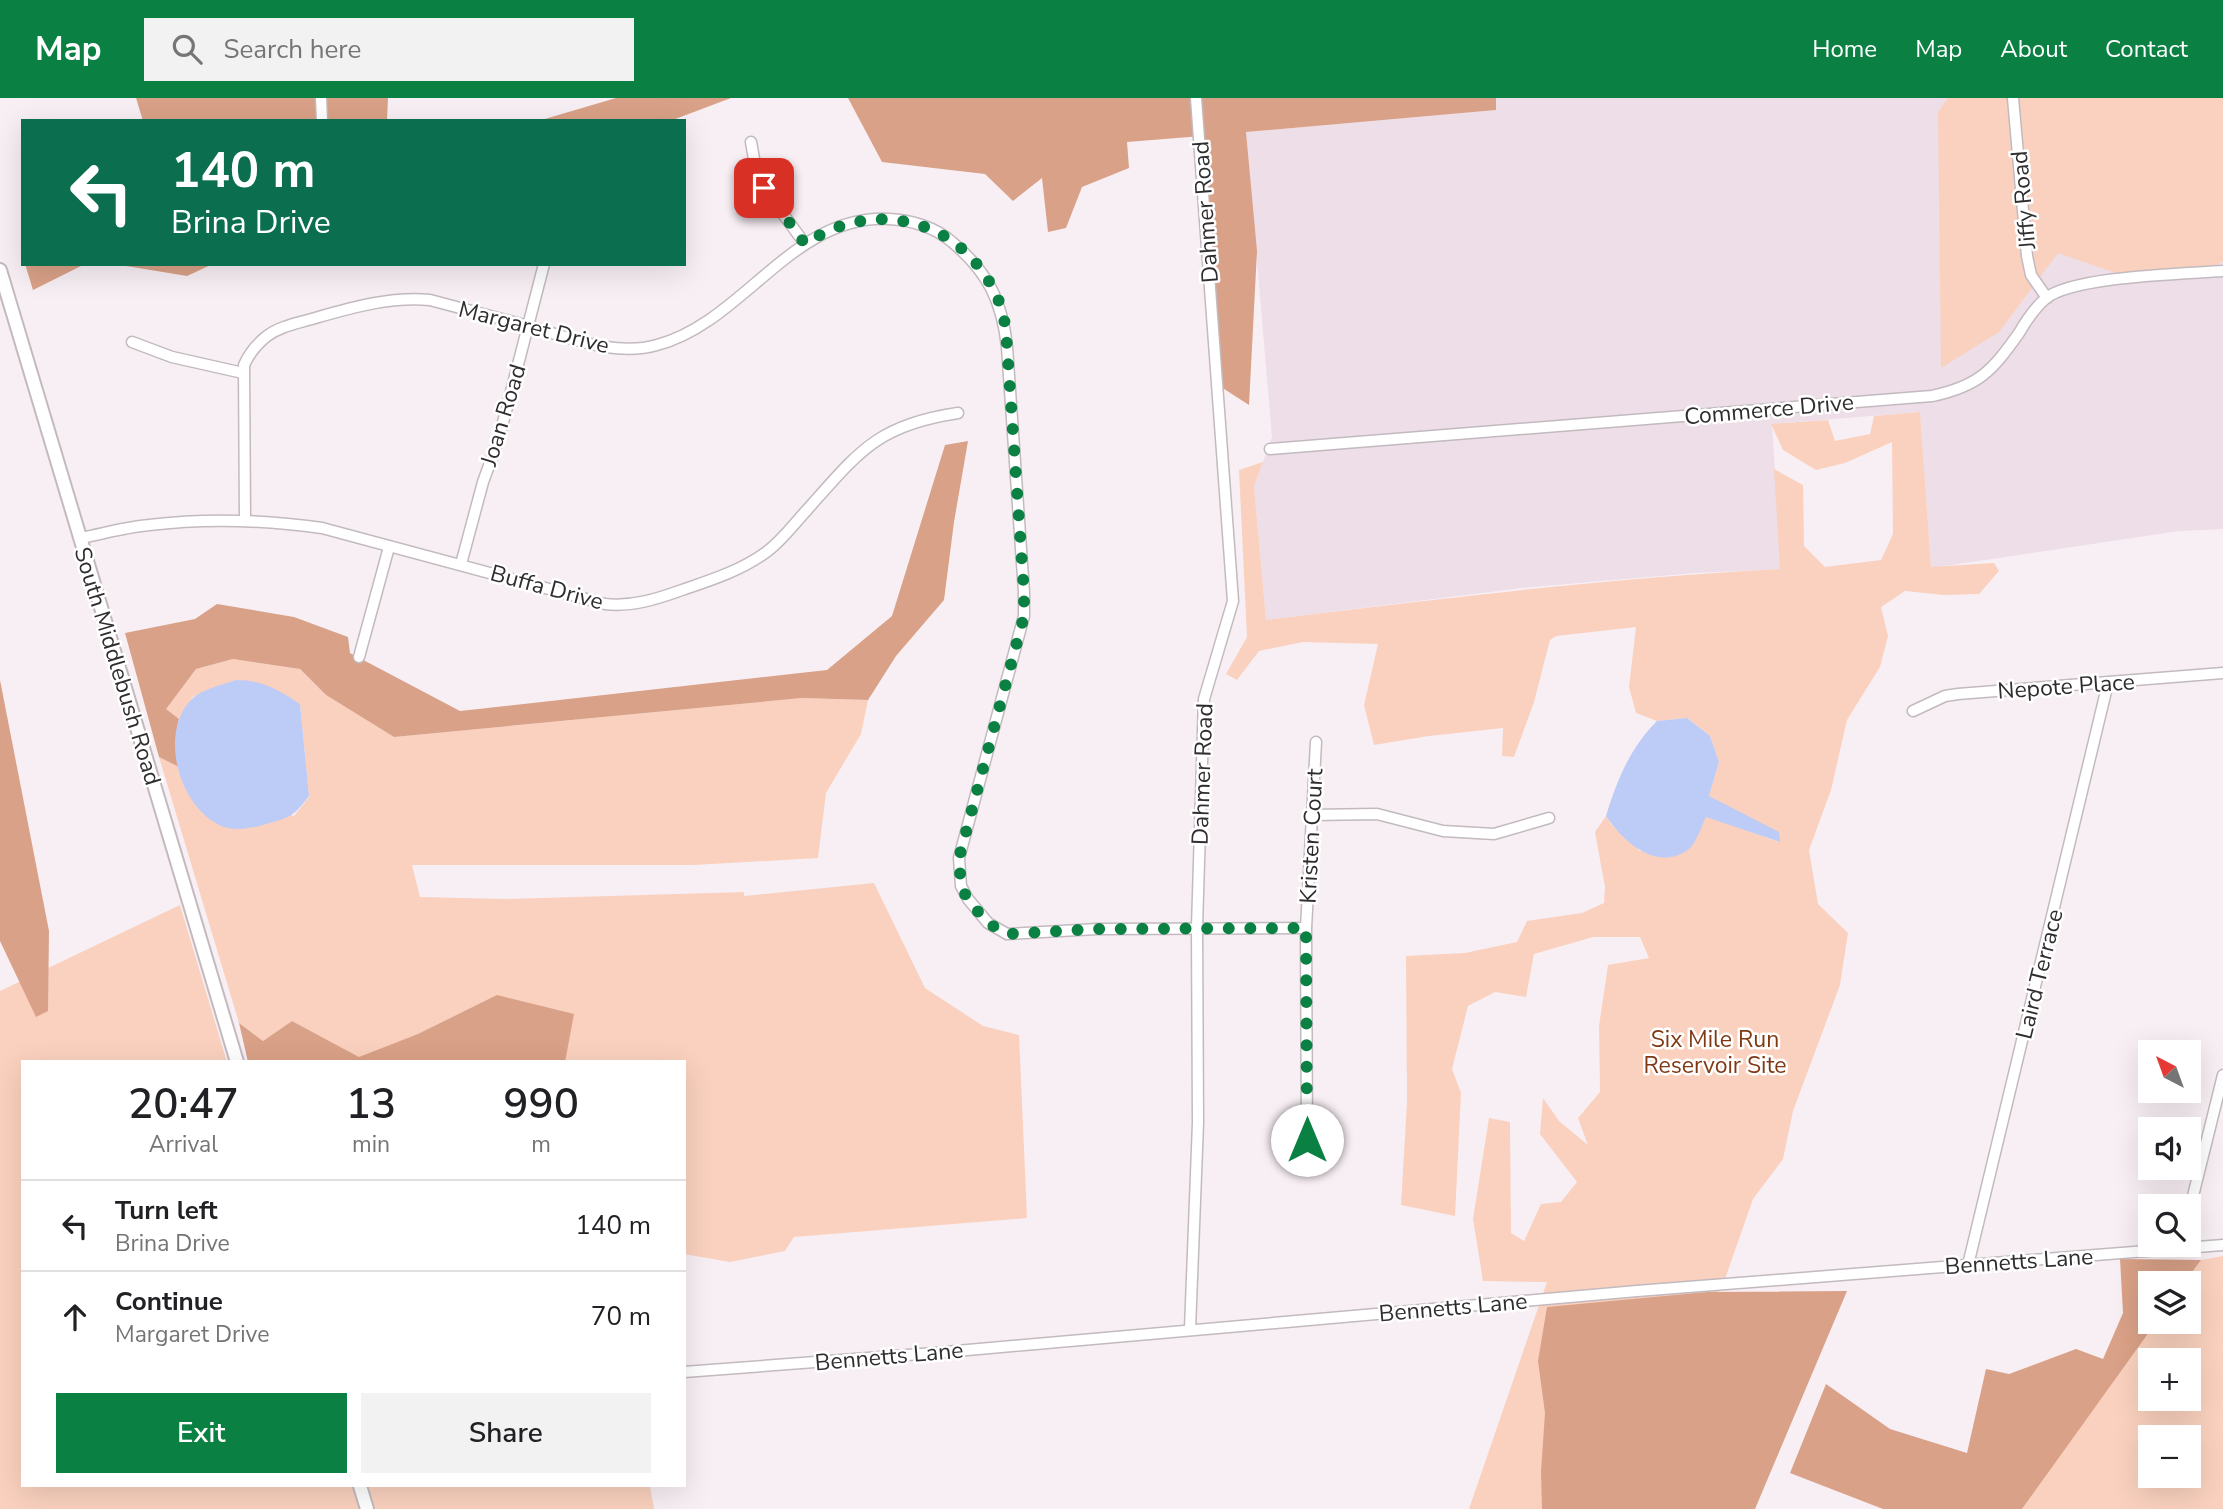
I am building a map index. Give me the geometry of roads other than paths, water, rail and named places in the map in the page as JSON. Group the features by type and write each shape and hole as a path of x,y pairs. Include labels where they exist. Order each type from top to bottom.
{"street":[{"path":"321,98 322,119"},
{"name":"Dahmer Road","path":"1190,1329 1198,1123 1197,928 1204,699 1233,601 1196,98"},
{"name":"Jiffy Road","path":"2013,98 2027,256 2031,275 2047,298"},
{"path":"751,142 756,170 764,188 805,244"},
{"name":"Margaret Drive","path":"245,520 243,373 248,356 266,336 279,329 362,304 413,298 430,300 605,346 624,349 657,345 692,331 715,316 805,244 836,227 872,218 919,224 947,238 978,267 995,294 1004,320 1024,592 1024,616 959,858 961,886 968,900 988,923 1007,934 1097,929 1306,928"},
{"name":"Joan Road","path":"461,564 482,482 499,438 544,266"},
{"name":"South Middlebush Road","path":"0,270 236,1060"},
{"name":"Commerce Drive","path":"1270,449 1909,398 1952,392 1982,377 1998,363 2027,321 2047,298 2085,283 2223,271"},
{"path":"132,342 172,357 243,373"},
{"name":"Buffa Drive","path":"79,538 148,525 245,520 322,528 605,604 635,604 730,573 766,552 858,453 876,440 915,422 958,413"},
{"path":"359,657 389,547"},
{"name":"Nepote Place","path":"1913,711 1945,696 1958,694 2223,673"},
{"name":"Laird Terrace","path":"1968,1265 2108,683"},
{"name":"Kristen Court","path":"1307,1140 1306,928 1315,742"},
{"path":"1312,815 1377,814 1443,831 1494,834 1549,818"},
{"path":"2193,1194 2223,1075"},
{"name":"Bennetts Lane","path":"2201,1247 2223,1245"},
{"name":"Bennetts Lane","path":"686,1372 934,1353 1650,1290 2138,1252"},
{"path":"360,1487 367,1509"}],"water":[{"path":"236,680 270,687 300,704 309,796 286,818 239,829 224,827 209,818 196,805 178,770 175,750 176,731 182,714 192,699 207,690"},
{"path":"1687,718 1710,736 1719,762 1709,796 1779,832 1780,842 1706,817 1687,850 1672,857 1661,857 1639,850 1606,816 1620,777 1648,731 1657,721"}],"park label":[{"name":"Six Mile Run Reservoir Site","path":"1715,1052"}]}
